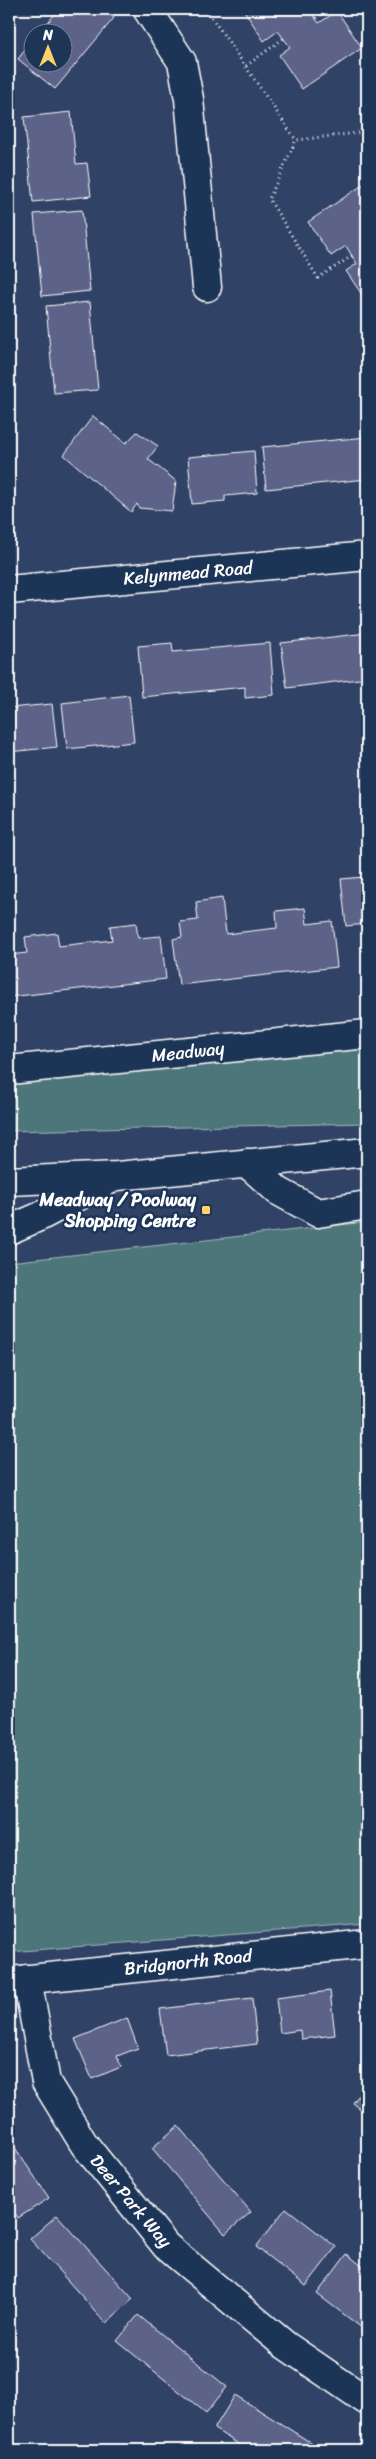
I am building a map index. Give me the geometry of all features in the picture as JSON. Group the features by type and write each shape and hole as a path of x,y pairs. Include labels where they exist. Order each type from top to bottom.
{"street":[{"path":"147,9 184,68 189,99 207,287"},
{"name":"Kelynmead Road","path":"9,590 367,556"},
{"name":"Meadway","path":"9,1070 367,1034"},
{"path":"9,1181 117,1176 367,1152"},
{"path":"246,1163 278,1191 318,1213 367,1206"},
{"path":"9,1230 41,1216 117,1176"},
{"name":"Bridgnorth Road","path":"18,1980 367,1944"},
{"name":"Deer Park Way","path":"18,1980 46,2082 84,2144 154,2232 166,2246 285,2346 367,2401"}],"path":[{"path":"206,9 296,140"},
{"path":"316,18 329,9"},
{"path":"245,66 284,38"},
{"path":"296,140 367,132"},
{"path":"296,140 269,199 318,278 352,256"}],"green space":[{"path":"367,1049 367,1123 9,1131 9,1083"},
{"path":"367,1222 367,1924 9,1952 9,1262"}],"building":[{"path":"59,9 103,9 114,18 72,69 72,22 48,22"},
{"path":"243,9 315,9 311,12 319,23 337,11 362,48 302,89 279,55 290,47 278,31 264,41"},
{"path":"22,54 22,62 18,59"},
{"path":"34,72 69,72 55,89"},
{"path":"71,112 76,164 87,163 91,196 33,202 24,117"},
{"path":"367,182 367,302 346,271 357,264 346,246 331,256 308,222"},
{"path":"82,210 90,291 42,296 34,214"},
{"path":"90,302 98,390 54,393 46,306"},
{"path":"93,416 126,443 137,432 158,446 148,459 176,481 172,511 139,508 137,504 131,512 64,455"},
{"path":"367,437 367,479 266,489 262,447"},
{"path":"254,451 257,493 225,496 225,501 192,504 188,457"},
{"path":"367,633 367,678 287,688 281,643"},
{"path":"172,643 173,652 270,643 274,695 245,698 245,687 142,697 138,646"},
{"path":"129,695 134,742 67,749 62,703"},
{"path":"52,704 57,747 9,752 9,708"},
{"path":"363,862 367,862 367,924 346,926 341,879 364,877"},
{"path":"222,898 226,934 277,928 276,911 305,908 307,924 332,921 337,967 179,985 173,939 182,937 180,922 198,920 196,902"},
{"path":"136,923 138,938 161,936 166,979 9,997 9,955 27,953 25,937 57,933 59,946 112,940 110,926"},
{"path":"330,1991 335,2035 301,2039 300,2030 280,2033 276,1998"},
{"path":"252,1998 257,2044 166,2055 160,2009"},
{"path":"127,2018 138,2048 117,2056 121,2067 92,2079 75,2039"},
{"path":"367,2084 367,2114 353,2103"},
{"path":"178,2126 251,2212 225,2234 152,2148"},
{"path":"9,2139 49,2198 18,2218 9,2204"},
{"path":"286,2208 336,2247 306,2286 256,2247"},
{"path":"57,2215 133,2299 106,2323 30,2239"},
{"path":"347,2254 367,2270 367,2321 362,2328 317,2294"},
{"path":"138,2315 227,2387 206,2413 117,2341"},
{"path":"235,2395 313,2444 309,2450 248,2450 214,2429"}],"place":[{"name":"Meadway / Poolway Shopping Centre","path":"206,1210"}]}
